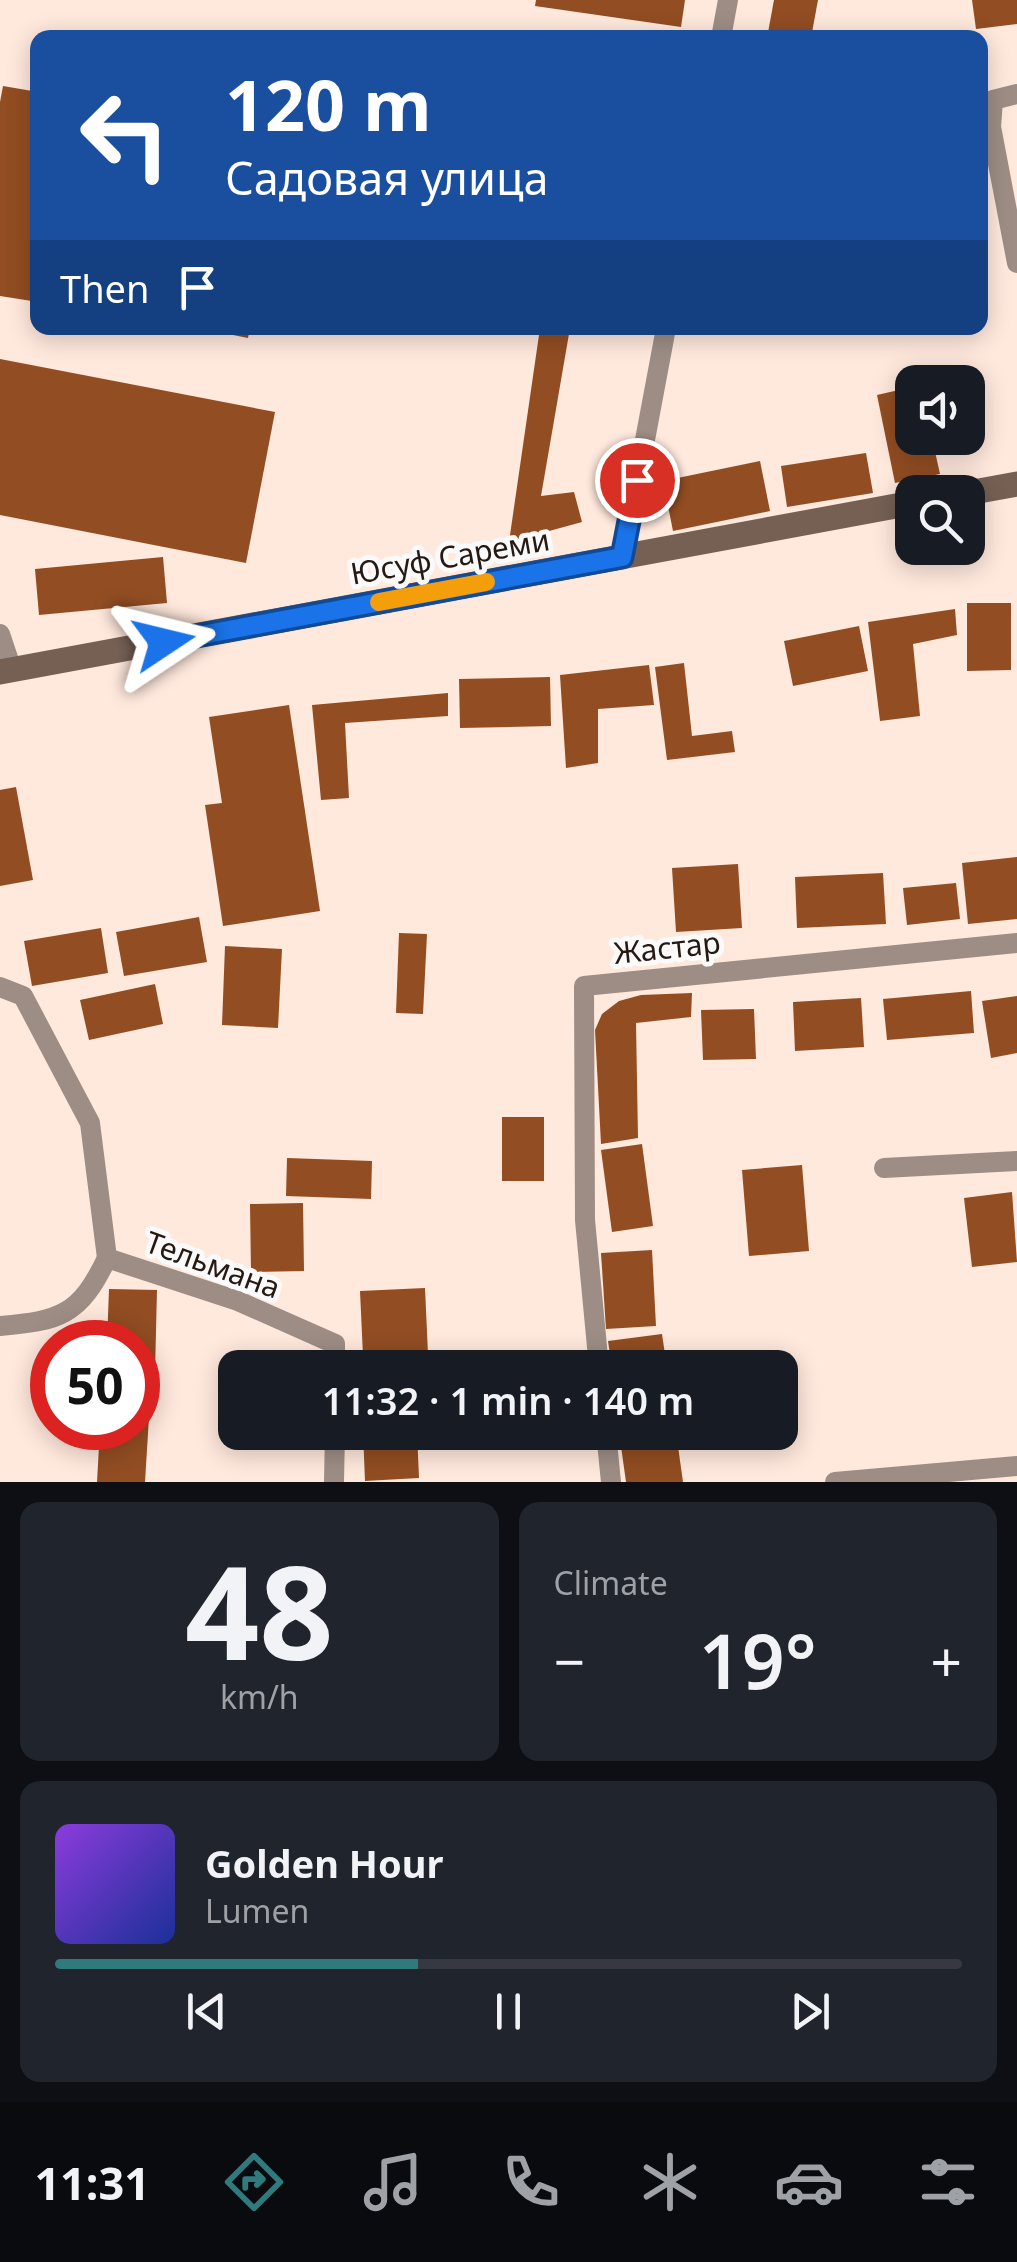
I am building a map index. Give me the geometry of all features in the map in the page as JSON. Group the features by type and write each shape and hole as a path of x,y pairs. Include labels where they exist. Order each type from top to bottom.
{"main road":[{"path":"985,490 1017,484"},
{"name":"Юсуф Сареми","path":"6,671 895,506"}],"street":[{"path":"722,30 728,0"},
{"path":"1017,94 993,100 991,127 1017,264"},
{"path":"622,557 665,335"},
{"path":"0,634 6,671"},
{"name":"Жастар","path":"598,1350 585,1220 584,986 1017,943"},
{"name":"Тельмана","path":"0,987 23,996 90,1123 107,1258 238,1301 335,1344 335,1350"},
{"path":"884,1168 1017,1161"},
{"path":"0,1326 46,1322 72,1309 93,1288 107,1258"},
{"path":"334,1482 335,1450"},
{"path":"608,1450 611,1482"},
{"path":"835,1482 1017,1466"}],"building":[{"path":"536,0 685,0 681,27 535,6"},
{"path":"774,0 818,0 812,30 768,30"},
{"path":"972,0 1017,0 1017,24 976,29"},
{"path":"3,86 30,91 30,301 0,296"},
{"path":"539,335 569,335 541,496 574,492 582,522 509,542"},
{"path":"0,359 275,412 246,563 0,515"},
{"path":"895,391 895,455 936,455 940,474 895,475 895,483 877,395"},
{"path":"866,453 873,493 787,507 781,466"},
{"path":"760,461 770,511 673,531 663,481"},
{"path":"163,557 167,603 39,615 35,569"},
{"path":"967,603 1011,603 1011,670 967,671"},
{"path":"955,609 957,635 913,644 920,716 880,721 868,622"},
{"path":"859,626 868,671 793,686 784,641"},
{"path":"684,663 692,736 732,731 735,752 667,760 655,667"},
{"path":"649,665 654,705 598,709 598,763 566,768 560,675"},
{"path":"550,677 551,726 460,728 459,679"},
{"path":"448,693 448,716 345,723 349,798 321,800 312,705"},
{"path":"289,705 320,911 223,926 205,805 222,803 209,717"},
{"path":"16,787 33,880 0,886 0,790"},
{"path":"1017,857 1017,919 968,924 962,863"},
{"path":"738,864 742,928 676,932 672,868"},
{"path":"883,873 886,924 797,928 795,877"},
{"path":"956,883 960,919 907,925 903,888"},
{"path":"199,917 207,962 124,976 116,932"},
{"path":"101,928 108,973 32,986 24,941"},
{"path":"399,933 427,934 423,1014 396,1013"},
{"path":"225,946 282,949 278,1028 222,1025"},
{"path":"155,984 163,1024 89,1040 80,1000"},
{"path":"971,991 974,1033 887,1040 883,999"},
{"path":"692,993 691,1017 636,1023 638,1138 601,1144 595,1030 602,1014 619,1001 641,995"},
{"path":"1017,996 1017,1053 991,1058 982,1001"},
{"path":"861,998 864,1047 795,1051 793,1002"},
{"path":"754,1009 756,1059 703,1060 701,1010"},
{"path":"502,1117 544,1117 544,1181 502,1181"},
{"path":"642,1144 653,1226 612,1232 601,1150"},
{"path":"287,1158 372,1161 371,1199 286,1196"},
{"path":"802,1165 809,1251 749,1256 742,1170"},
{"path":"1012,1192 1017,1262 972,1267 964,1198"},
{"path":"303,1203 304,1271 251,1272 250,1204"},
{"path":"652,1250 656,1326 606,1329 601,1253"},
{"path":"425,1288 428,1350 363,1350 360,1291"},
{"path":"109,1289 157,1290 156,1320 108,1320"},
{"path":"662,1334 664,1350 609,1350 608,1341"},
{"path":"99,1450 147,1450 145,1482 97,1482"},
{"path":"364,1450 418,1450 419,1478 365,1481"},
{"path":"622,1450 679,1450 683,1482 626,1482"}],"slow traffic":[{"path":"379,602 486,582"}],"route":[{"path":"164,642 622,557 637,480"}]}
